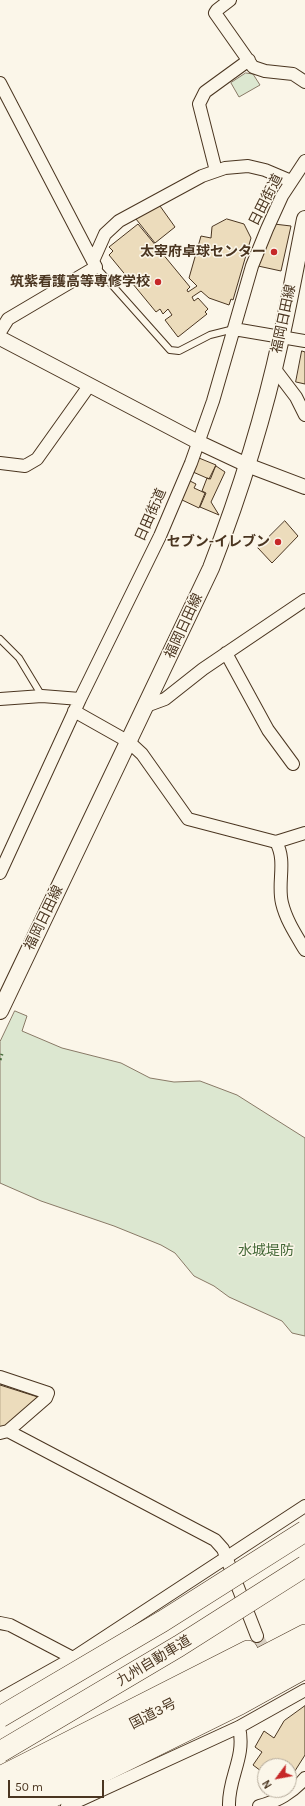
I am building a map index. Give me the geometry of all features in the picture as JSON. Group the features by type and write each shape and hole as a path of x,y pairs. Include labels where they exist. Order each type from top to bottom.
{"highway":[{"path":"0,1717 163,1621 305,1531"},
{"name":"九州自動車道","path":"0,1752 179,1646 305,1566"},
{"path":"0,1776 305,1621"},
{"name":"国道3号","path":"0,1792 305,1634"},
{"name":"国道3号","path":"6,1806 305,1652"},
{"path":"36,1806 240,1705 305,1669"}],"main road":[{"name":"福岡日田線","path":"0,1011 211,568 247,465 274,368 305,219"}],"street":[{"path":"230,0 216,10 215,13 258,70 293,74 305,82"},
{"path":"216,171 199,104 205,92 249,60"},
{"path":"0,83 95,264"},
{"name":"日田街道","path":"0,873 74,711 160,536 213,401 252,266 282,196 305,161"},
{"path":"0,332 8,319 95,264 105,234 119,221 202,176 216,171 248,166 279,175 291,181"},
{"path":"234,329 305,341"},
{"path":"0,338 198,442 247,465 305,487"},
{"path":"274,368 296,397 305,415"},
{"path":"0,463 24,466 37,459 90,386"},
{"path":"146,706 165,699 226,653 305,600"},
{"path":"226,653 268,730 293,764"},
{"path":"0,699 42,696 80,699"},
{"path":"74,711 129,742 142,754 188,819 276,842 305,833"},
{"path":"276,842 281,856 282,902 289,923 305,950"},
{"path":"0,1377 48,1393 46,1398 4,1432 215,1540 223,1549 257,1636"},
{"path":"0,1699 73,1658 305,1506"},
{"path":"0,1623 10,1626 73,1658"},
{"path":"67,1806 239,1727 288,1695 305,1690"},
{"path":"229,1806 230,1790 241,1750 242,1739 239,1727"},
{"path":"259,1806 278,1800 305,1778"}],"lane":[{"path":"95,264 170,350 179,351 210,335 234,329"},
{"path":"0,639 19,658 42,696"}],"green space":[{"path":"246,73 253,74 260,85 239,97 231,83"},
{"name":"水城堤防","path":"15,1011 27,1016 22,1031 62,1048 121,1063 150,1078 174,1082 200,1081 208,1084 237,1095 305,1138 305,1336 292,1333 282,1321 229,1297 214,1286 194,1276 175,1253 161,1245 114,1226 41,1201 0,1183 0,1042"}],"building":[{"path":"160,206 175,227 155,243 136,219"},
{"name":"筑紫看護高等専修学校","path":"227,219 244,224 251,238 233,300 231,299 229,305 209,298 201,291 192,297 194,301 198,298 208,309 205,312 207,314 178,337 165,320 172,315 168,309 163,314 160,309 156,312 109,255 113,251 109,247 138,224 190,287 187,290 188,292 197,286 189,278 201,236 211,238 212,227"},
{"name":"太宰府卓球センター","path":"274,224 291,226 281,271 258,266"},
{"path":"302,351 305,352 305,384 296,382"},
{"path":"199,458 216,465 209,479 193,472"},
{"path":"216,466 225,472 211,502 219,515 200,507 206,493 202,491 207,478 210,479"},
{"path":"188,480 196,484 194,488 205,493 199,508 180,499"},
{"name":"セブン-イレブン","path":"285,521 298,536 272,563 258,548"},
{"path":"0,1385 41,1398 10,1424 0,1428"},
{"path":"305,1706 305,1755 297,1768 297,1758 258,1758 262,1752 255,1747 264,1731 274,1738 284,1721"},
{"path":"257,1759 257,1768 253,1765"}],"tunnel":[{"path":"257,1636 270,1660"}],"hedge":[{"path":"0,1060 2,1054"}],"place":[{"name":"太宰府卓球センター","path":"274,252"},
{"name":"筑紫看護高等専修学校","path":"158,282"},
{"name":"セブン-イレブン","path":"278,542"}]}
